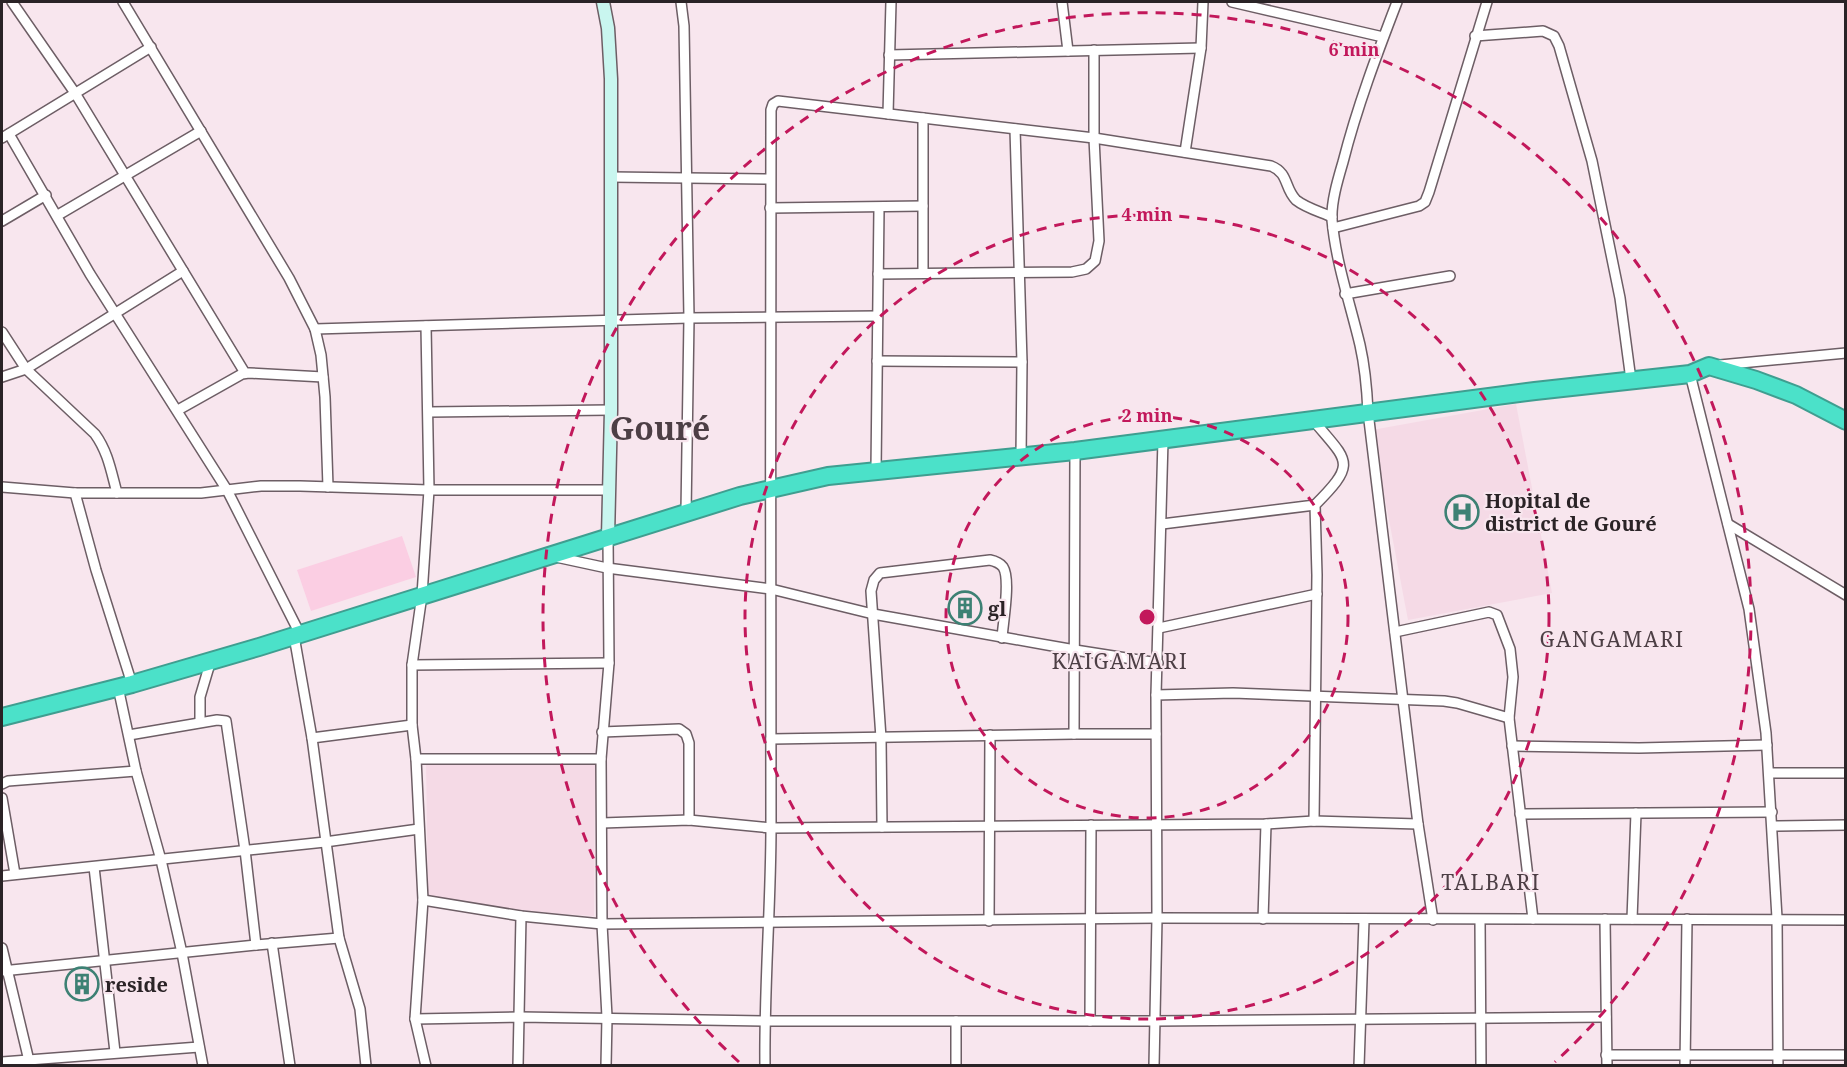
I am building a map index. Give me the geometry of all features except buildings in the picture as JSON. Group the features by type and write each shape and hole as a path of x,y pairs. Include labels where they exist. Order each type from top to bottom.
{"highway":[{"path":"2,717 125,686 297,635 548,555 770,488 828,476 1075,451 1368,412 1690,374 1709,366 1796,395 1845,421"}],"main road":[{"path":"603,2 608,28 611,80 611,410 608,537"}],"street":[{"path":"12,2 75,93 245,373"},
{"path":"123,2 289,278 315,329 323,377 327,487"},
{"path":"681,2 684,26 688,179 689,318 686,513"},
{"path":"888,114 891,2"},
{"path":"1062,2 1068,51"},
{"path":"1185,152 1201,48 1203,2"},
{"path":"1232,2 1383,37"},
{"path":"1397,2 1348,143 1338,180 1332,217 1345,294 1366,377 1368,412 1402,701 1433,920"},
{"path":"1334,228 1419,206 1425,202 1487,2"},
{"path":"1475,36 1543,31 1554,36 1559,46 1592,161 1620,298 1631,380"},
{"path":"151,47 5,136 46,195 90,274 227,490 297,635 339,938 360,1009 366,1065"},
{"path":"889,55 1201,48"},
{"path":"878,274 1072,272 1086,269 1095,261 1099,241 1094,138 1094,50"},
{"path":"765,1065 764,1021 771,828 770,179 773,104 778,101 1094,138 1271,166 1283,174 1297,200 1332,217"},
{"path":"923,118 923,273"},
{"path":"1015,129 1022,362 1021,457"},
{"path":"58,215 201,131"},
{"path":"611,177 770,179"},
{"path":"2,221 46,195"},
{"path":"770,208 923,206"},
{"path":"876,471 879,208"},
{"path":"2,377 26,369 183,271"},
{"path":"1345,294 1450,276"},
{"path":"315,329 689,318 878,316"},
{"path":"426,326 429,490 422,595 412,665 412,726 416,759 423,900 415,1019 426,1065"},
{"path":"2,332 26,369 103,445 117,493"},
{"path":"1709,366 1845,353"},
{"path":"877,361 1022,362"},
{"path":"178,410 245,373 323,377"},
{"path":"1690,374 1749,609 1767,745 1777,918 1778,1061"},
{"path":"429,412 611,410"},
{"path":"1162,524 1315,505 1340,479 1344,469 1344,460 1340,451 1313,420"},
{"path":"1154,1065 1157,918 1156,695 1163,440"},
{"path":"687,441 699,441"},
{"path":"1074,734 1075,451"},
{"path":"2,488 75,494 185,493 261,486 429,490 609,490"},
{"path":"75,494 125,686 129,735 136,771 161,860 182,953 203,1065"},
{"path":"1314,821 1317,594 1315,505"},
{"path":"1728,524 1845,595"},
{"path":"606,1065 607,1017 602,924 600,759 609,663 608,537"},
{"path":"548,555 607,568 771,589 873,614 1158,663"},
{"path":"882,827 881,738 871,591 874,580 880,573 990,560 998,562 1004,568 1006,579 1002,638"},
{"path":"1159,628 1317,594"},
{"path":"1395,632 1489,612 1497,615 1510,649 1513,677 1509,718 1533,919"},
{"path":"200,722 200,697 211,660"},
{"path":"412,665 609,663"},
{"path":"1156,695 1233,693 1457,703 1509,718"},
{"path":"129,735 200,722 226,721 256,945"},
{"path":"312,738 412,726"},
{"path":"602,732 679,729 686,734 689,743 688,820"},
{"path":"771,739 1156,734"},
{"path":"989,921 990,735"},
{"path":"1512,746 1639,748 1767,745"},
{"path":"416,759 600,759"},
{"path":"2,784 136,771"},
{"path":"1769,773 1845,773"},
{"path":"2,798 15,874"},
{"path":"1520,814 1772,812"},
{"path":"1632,919 1636,813"},
{"path":"602,823 688,820 771,828 1266,824 1314,821 1418,824"},
{"path":"1263,919 1266,824"},
{"path":"1090,1021 1092,825"},
{"path":"1773,826 1845,825"},
{"path":"2,876 325,842 419,829"},
{"path":"94,867 116,1052"},
{"path":"423,900 521,916 602,924 1157,918 1364,920 1777,918 1845,920"},
{"path":"518,1065 521,916"},
{"path":"1605,919 1607,1060 1778,1061 1845,1055"},
{"path":"1686,1061 1687,919"},
{"path":"1359,1065 1364,920"},
{"path":"1480,920 1481,1065"},
{"path":"4,970 339,938"},
{"path":"272,944 290,1065"},
{"path":"2,948 4,970 30,1062"},
{"path":"415,1019 607,1017 764,1021 1155,1021 1606,1017"},
{"path":"956,1021 956,1065"},
{"path":"2,1062 30,1062 116,1052 199,1047"}],"shaded area":[{"name":"Hopital de district de Gouré","path":"1516,404 1552,593 1408,620 1372,430"},
{"path":"402,536 416,577 311,611 297,570"},
{"path":"426,763 595,765 594,916 519,911 428,895"}],"place":[{"name":"Hopital de district de Gouré","path":"1462,512"},
{"name":"gl","path":"965,608"},
{"name":"reside","path":"82,984"}],"district":[{"name":"Gouré","path":"660,427"},
{"name":"GANGAMARI","path":"1612,639"},
{"name":"KAIGAMARI","path":"1120,661"},
{"name":"TALBARI","path":"1491,882"}]}
